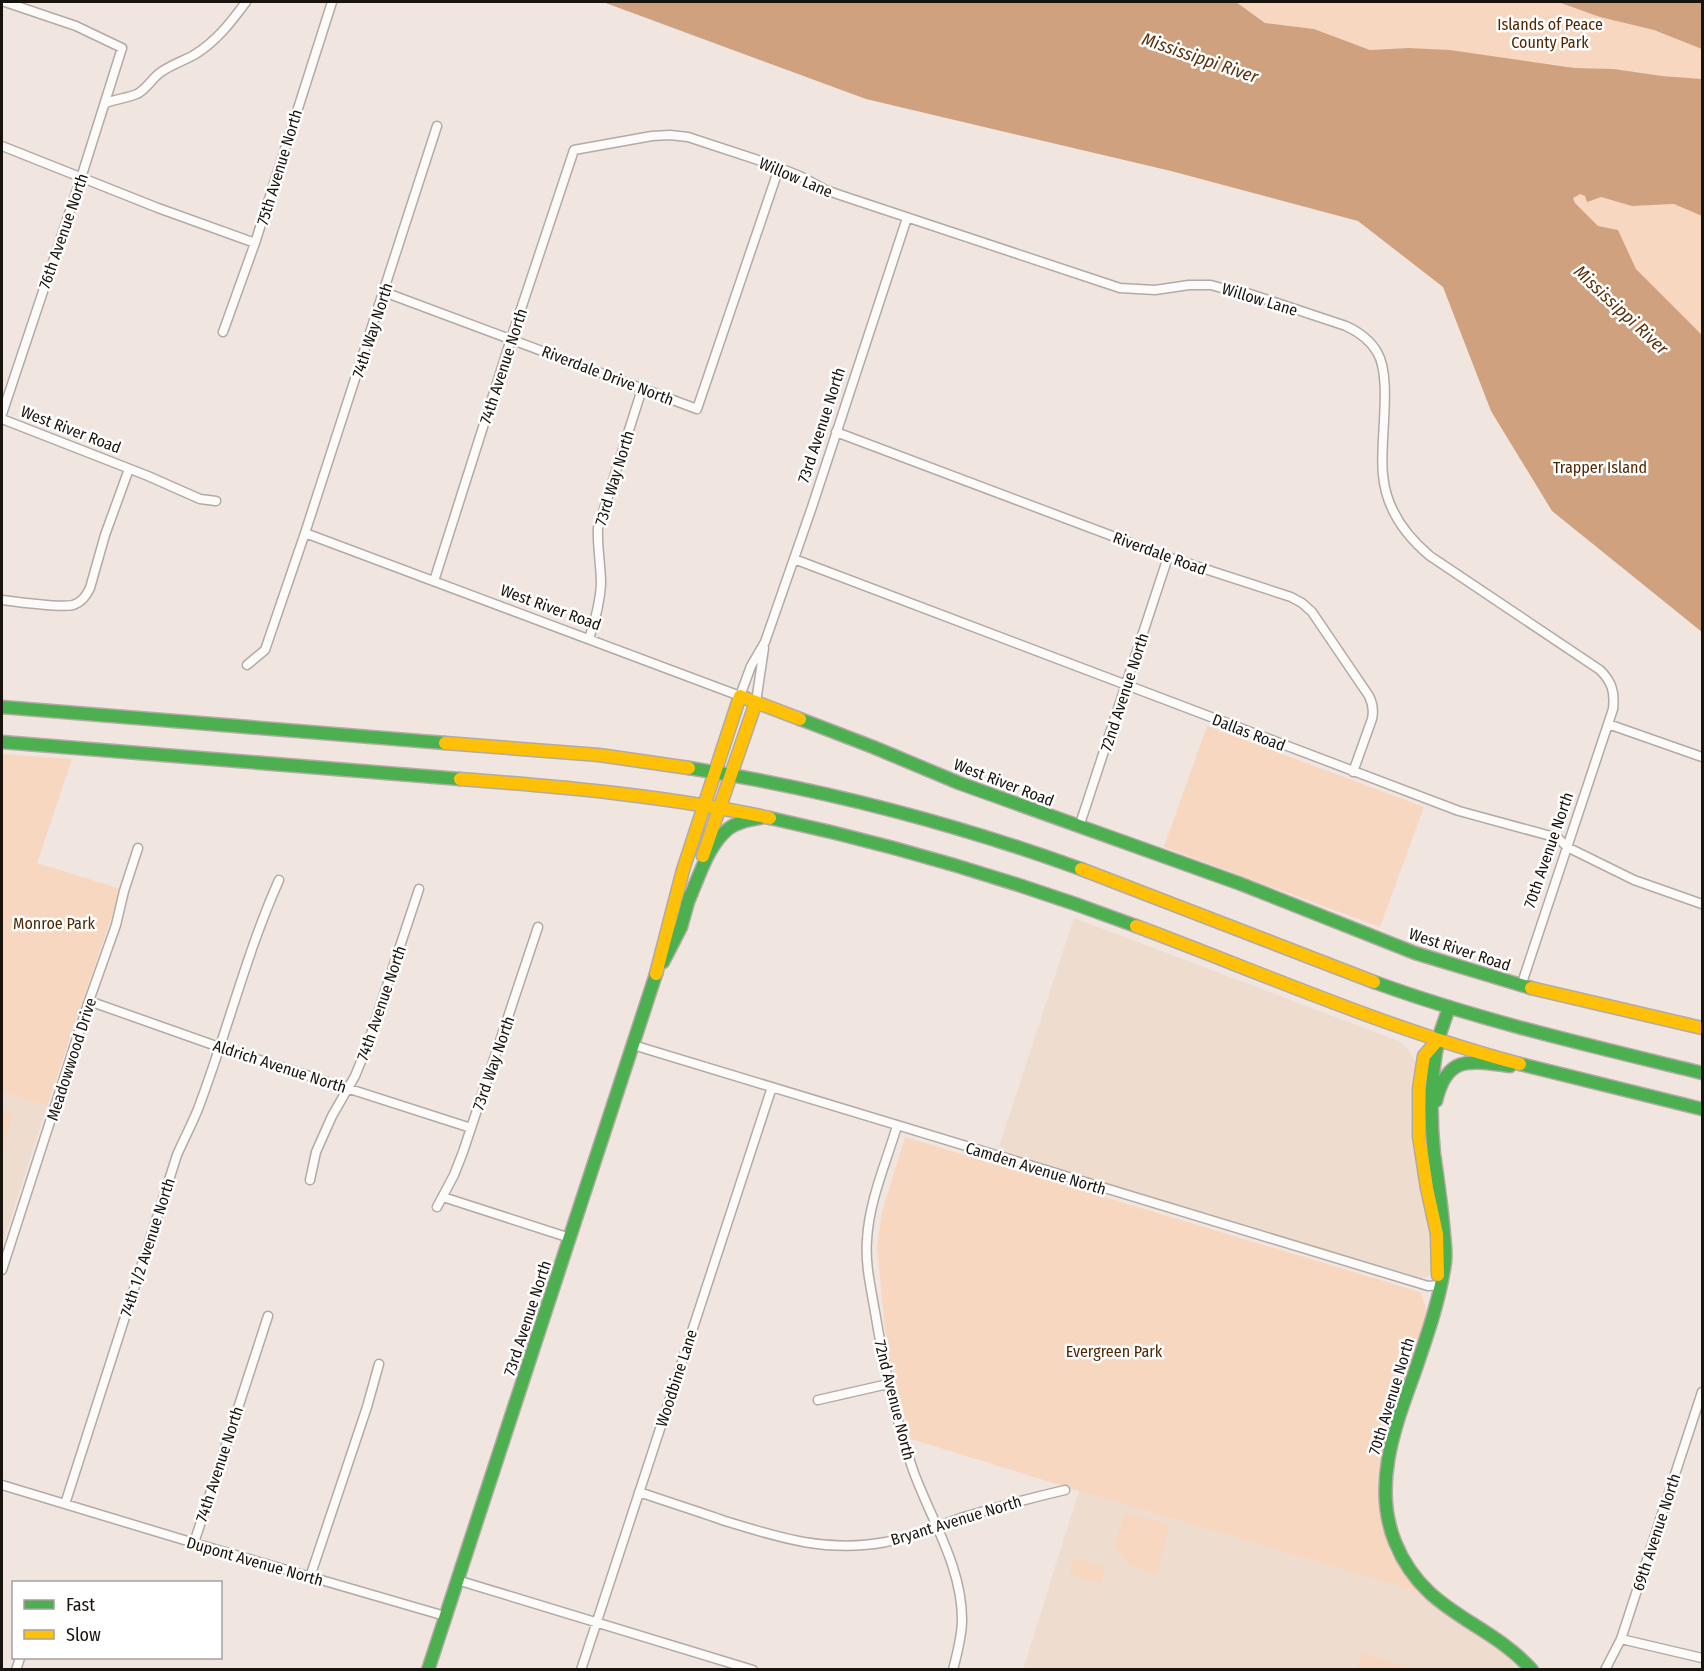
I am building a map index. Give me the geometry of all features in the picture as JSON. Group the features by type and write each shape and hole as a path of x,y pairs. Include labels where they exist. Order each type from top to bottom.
{"main road":[{"name":"West River Road","path":"740,696 959,783 1241,884 1415,953 1521,986 1702,1028"},
{"name":"73rd Avenue North","path":"428,1670 656,976 666,929 703,805 740,696"},
{"name":"73rd Avenue North","path":"656,976 681,927 756,702"},
{"path":"2,707 599,755 731,774 864,803 951,826 1097,875 1379,983 1449,1007 1547,1036 1702,1073"},
{"path":"2,742 584,789 676,800 834,831 920,854 1087,908 1369,1016 1438,1040 1539,1070 1702,1109"},
{"path":"687,904 708,858 729,828 739,823 767,817"},
{"name":"70th Avenue North","path":"1449,1007 1438,1040 1430,1101 1433,1141 1443,1209 1445,1259 1432,1317 1390,1445 1385,1477 1385,1500 1388,1521 1395,1541 1416,1579 1444,1606 1515,1653 1532,1670"},
{"name":"70th Avenue North","path":"1438,1040 1424,1056 1419,1089 1419,1136 1437,1234 1440,1285"},
{"path":"1433,1141 1440,1086 1445,1077 1459,1064 1468,1061 1539,1070"}],"street":[{"name":"76th Avenue North","path":"2,414 106,103 122,48 76,26 5,2"},
{"path":"106,103 138,94 153,77 167,67 197,53 226,29 246,2"},
{"name":"75th Avenue North","path":"223,332 255,243 332,2"},
{"name":"74th Way North","path":"247,665 265,650 437,126"},
{"name":"Willow Lane","path":"574,150 652,136 688,137 800,176 826,190 1120,288 1155,290 1189,285 1210,285 1256,296 1359,332 1379,354 1383,368 1385,382 1383,476 1386,495 1403,529 1430,556 1600,670 1608,678 1615,699 1608,724"},
{"path":"2,146 158,208 255,243"},
{"name":"74th Avenue North","path":"434,581 574,150"},
{"name":"Riverdale Drive North","path":"384,292 697,409 779,168"},
{"name":"73rd Avenue North","path":"740,696 765,642 794,559 907,218"},
{"name":"73rd Way North","path":"589,639 600,602 598,528 642,389"},
{"name":"West River Road","path":"2,419 129,469"},
{"name":"Riverdale Road","path":"836,432 1168,557 1291,597 1302,603 1312,612 1372,703 1374,711 1372,719 1353,772"},
{"path":"2,600 67,606 81,601 86,596 129,469 200,499 216,501"},
{"name":"West River Road","path":"305,533 740,696"},
{"name":"72nd Avenue North","path":"1079,827 1168,557"},
{"name":"Dallas Road","path":"794,559 1459,811 1558,838 1567,847 1634,880 1702,904"},
{"name":"73rd Avenue North","path":"756,702 765,642"},
{"path":"1608,724 1702,757"},
{"name":"70th Avenue North","path":"1521,986 1608,724"},
{"name":"Meadowwood Drive","path":"2,1270 116,925 138,848"},
{"name":"74th 1/2 Avenue North","path":"65,1504 177,1155 197,1110 279,880"},
{"name":"74th Avenue North","path":"310,1180 316,1152 366,1049 419,889"},
{"name":"73rd Way North","path":"437,1207 454,1175 471,1128 538,927"},
{"name":"Aldrich Avenue North","path":"89,1001 219,1047 471,1128"},
{"name":"Camden Avenue North","path":"633,1045 1428,1286 1440,1285"},
{"name":"Woodbine Lane","path":"581,1670 771,1087"},
{"name":"72nd Avenue North","path":"897,1126 870,1215 867,1264 883,1361 902,1438 955,1573 962,1621 953,1670"},
{"path":"443,1197 570,1238"},
{"name":"74th Avenue North","path":"194,1544 268,1316"},
{"path":"310,1577 367,1407 379,1364"},
{"path":"818,1400 888,1384"},
{"name":"69th Avenue North","path":"1605,1670 1621,1639 1702,1392"},
{"name":"Dupont Avenue North","path":"2,1485 194,1544 445,1616"},
{"name":"Bryant Avenue North","path":"639,1492 768,1534 827,1545 886,1542 1013,1502 1065,1491"},
{"path":"457,1580 753,1670"},
{"path":"1621,1639 1702,1658"}],"shaded area":[{"path":"1074,918 1401,1042 1407,1048 1416,1063 1411,1118 1417,1170 1434,1253 1429,1276 1422,1278 997,1153"},
{"path":"2,1092 47,1106 2,1246"},
{"path":"1079,1491 1419,1592 1452,1620 1494,1645 1523,1669 1023,1670"}],"green space":[{"name":"Islands of Peace County Park","path":"1236,2 1562,2 1596,15 1655,30 1702,49 1702,79 1614,69 1575,68 1408,48 1370,50 1314,29 1265,23"},
{"path":"1580,194 1632,206 1674,204 1702,216 1702,335 1636,269 1618,230 1598,226 1575,203 1573,197"},
{"path":"1207,726 1424,807 1380,927 1164,847"},
{"name":"Monroe Park","path":"2,754 72,759 37,863 121,889 47,1106 2,1092"},
{"path":"2,1111 13,1114 2,1152"},
{"name":"Evergreen Park","path":"905,1137 1420,1292 1427,1311 1384,1442 1378,1473 1382,1527 1391,1554 1419,1592 911,1439 890,1360 877,1247 882,1212"},
{"path":"1127,1513 1168,1524 1155,1573 1129,1566 1114,1545"},
{"path":"1074,1558 1105,1567 1101,1584 1069,1574"},
{"path":"1362,1652 1414,1669 1356,1669"}],"water":[{"name":"Mississippi River","path":"603,2 1236,2 1265,23 1314,29 1370,50 1408,48 1450,50 1575,68 1614,69 1702,79 1702,216 1674,204 1632,206 1601,197 1587,202 1585,196 1580,194 1573,198 1575,203 1598,226 1618,230 1636,269 1702,335 1702,632 1552,511 1491,411 1443,287 1358,221 1171,171 866,99"},
{"path":"1558,2 1702,2 1702,49 1654,30 1600,17"}],"traffic: fast":[{"path":"2,707 445,743"},
{"path":"800,719 959,783 1241,884 1415,953 1531,988"},
{"path":"2,742 460,779"},
{"path":"689,768 789,786 888,809 985,837 1081,869"},
{"path":"687,904 699,874 721,836 735,825 760,818"},
{"path":"770,818 955,865 1136,926"},
{"path":"663,962 681,927 690,895"},
{"path":"428,1670 656,974"},
{"path":"1374,982 1496,1021 1702,1073"},
{"path":"1449,1007 1436,1052 1431,1110 1445,1262 1433,1317 1400,1413 1389,1456 1386,1477 1388,1521 1407,1566 1422,1585 1439,1601 1514,1653 1532,1670"},
{"path":"1436,1101 1441,1086 1454,1068 1472,1062 1510,1066"},
{"path":"1520,1064 1702,1109"}],"traffic: slow":[{"path":"656,974 683,870 740,696 800,719"},
{"path":"703,856 756,702"},
{"path":"445,743 599,755 689,768"},
{"path":"460,779 655,798 770,818"},
{"path":"1081,869 1374,982"},
{"path":"1136,926 1374,1018 1520,1064"},
{"path":"1531,988 1702,1028"},
{"path":"1437,1041 1424,1056 1419,1089 1419,1136 1437,1234 1438,1275"}],"park label":[{"name":"Trapper Island","path":"1600,467"}]}
